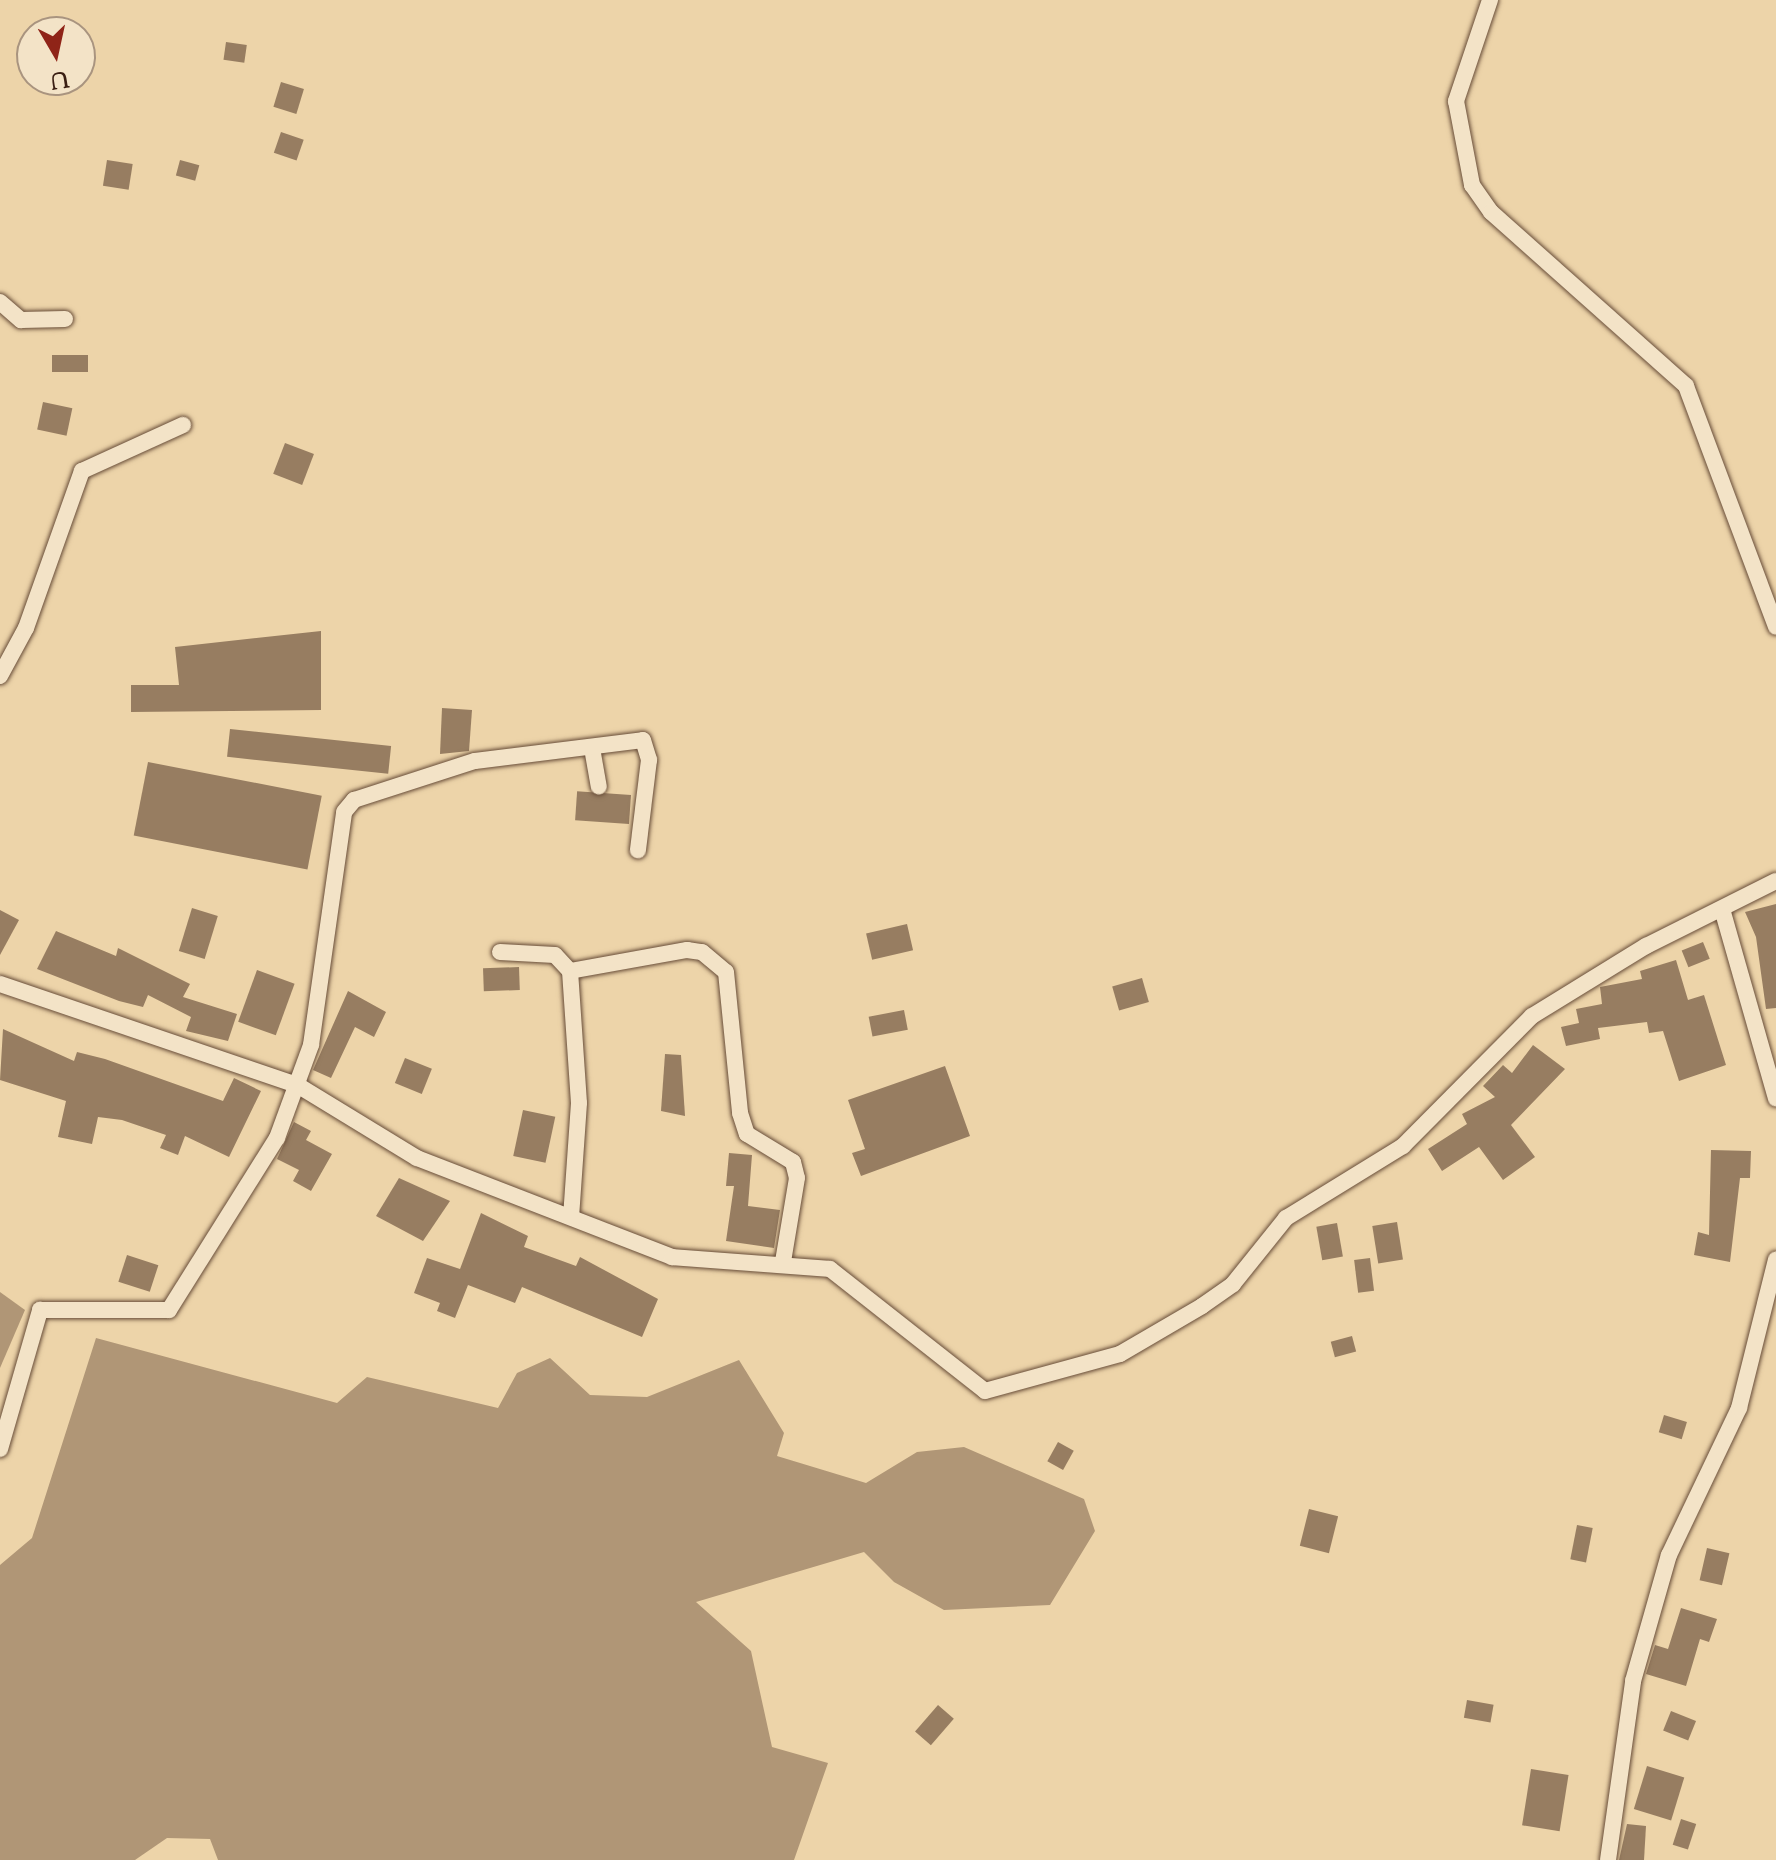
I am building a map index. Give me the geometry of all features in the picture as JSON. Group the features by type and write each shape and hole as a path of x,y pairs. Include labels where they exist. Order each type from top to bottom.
{"street":[{"path":"1490,0 1456,101 1472,185 1491,212 1686,386 1776,627"},
{"path":"0,302 21,320 65,319"},
{"path":"0,676 26,628 82,471 183,425"},
{"path":"0,1449 40,1310 96,1306 158,1315 177,1304 239,1206 299,1086 344,812 354,800 475,761 643,740 649,750 638,850"},
{"path":"592,748 599,786"},
{"path":"0,984 299,1086 417,1158 672,1257 707,1264 783,1262 830,1269 985,1391 1120,1354 1233,1284 1286,1218 1403,1146 1532,1016 1776,881"},
{"path":"1722,909 1776,1098"},
{"path":"570,971 687,950 702,952 726,972 740,1113 747,1134 793,1162 797,1178 783,1262"},
{"path":"500,952 555,955 570,971 579,1103 571,1217"},
{"path":"1608,1860 1633,1681 1669,1555 1739,1408 1776,1260"}],"shaded area":[{"path":"0,1292 25,1310 0,1368"},
{"path":"96,1338 337,1403 367,1377 498,1408 517,1373 550,1358 590,1395 647,1397 739,1360 784,1433 777,1456 866,1483 917,1452 964,1447 1084,1499 1095,1531 1050,1605 944,1610 894,1582 864,1552 696,1602 751,1651 772,1747 828,1763 794,1860 218,1860 210,1839 167,1838 135,1860 0,1860 0,1565 32,1538"}],"building":[{"path":"226,42 247,45 244,63 223,60"},
{"path":"281,82 304,89 296,114 273,107"},
{"path":"281,132 304,140 297,161 274,153"},
{"path":"107,160 133,164 129,190 103,186"},
{"path":"180,160 199,165 195,181 176,175"},
{"path":"52,355 88,355 88,372 52,372"},
{"path":"43,402 72,408 67,436 37,429"},
{"path":"285,443 314,454 302,485 273,474"},
{"path":"321,631 321,710 131,712 131,685 179,685 175,647"},
{"path":"442,708 472,710 469,751 440,754"},
{"path":"230,729 391,746 388,774 227,757"},
{"path":"148,762 322,796 307,869 134,836"},
{"path":"577,791 631,795 629,824 575,820"},
{"path":"1776,904 1776,1008 1766,1009 1756,937 1745,912"},
{"path":"192,908 218,916 205,959 179,951"},
{"path":"0,910 19,920 0,955"},
{"path":"907,924 913,950 872,960 866,933"},
{"path":"56,931 116,956 118,948 190,984 183,997 237,1014 228,1041 186,1031 191,1017 148,995 143,1007 119,1001 37,969"},
{"path":"1703,942 1710,959 1688,967 1682,951"},
{"path":"1676,960 1688,1000 1704,995 1726,1065 1679,1081 1663,1031 1649,1033 1647,1022 1598,1028 1600,1039 1566,1046 1561,1027 1579,1023 1576,1009 1602,1004 1600,987 1642,979 1640,971"},
{"path":"519,967 520,990 484,991 483,968"},
{"path":"257,970 295,984 276,1035 238,1022"},
{"path":"1142,978 1149,1002 1119,1011 1112,987"},
{"path":"348,991 386,1012 374,1037 355,1027 331,1078 313,1070"},
{"path":"904,1010 908,1030 872,1037 869,1017"},
{"path":"3,1029 74,1061 77,1052 105,1059 223,1101 234,1078 261,1091 229,1157 185,1136 178,1155 160,1148 166,1135 122,1120 98,1117 92,1144 58,1137 66,1101 0,1080"},
{"path":"1533,1045 1565,1069 1511,1125 1535,1157 1503,1180 1479,1147 1442,1171 1428,1149 1467,1124 1462,1114 1495,1097 1483,1086 1503,1065 1512,1073"},
{"path":"665,1054 681,1055 685,1116 661,1111"},
{"path":"405,1058 432,1069 422,1094 395,1083"},
{"path":"945,1066 970,1136 861,1176 852,1153 865,1149 848,1100"},
{"path":"523,1110 555,1117 546,1163 513,1156"},
{"path":"294,1122 311,1131 306,1140 332,1154 311,1191 293,1181 299,1170 277,1159"},
{"path":"1711,1150 1751,1151 1750,1178 1740,1178 1730,1262 1694,1255 1698,1232 1709,1235"},
{"path":"729,1153 752,1155 748,1206 780,1210 774,1248 726,1241 734,1186 726,1186"},
{"path":"399,1178 450,1201 423,1241 376,1216"},
{"path":"481,1213 528,1236 524,1247 576,1266 580,1257 658,1299 642,1337 522,1287 515,1303 468,1285 455,1318 437,1311 440,1303 414,1293 427,1258 460,1269"},
{"path":"1397,1222 1403,1260 1378,1263 1372,1226"},
{"path":"1337,1223 1343,1256 1322,1260 1316,1227"},
{"path":"127,1255 158,1265 150,1292 118,1282"},
{"path":"1370,1258 1374,1291 1358,1293 1354,1260"},
{"path":"1352,1336 1356,1351 1335,1357 1331,1342"},
{"path":"1664,1415 1687,1422 1682,1439 1659,1432"},
{"path":"1058,1442 1074,1451 1063,1470 1047,1461"},
{"path":"1309,1509 1338,1516 1329,1553 1300,1546"},
{"path":"1577,1525 1593,1528 1586,1562 1570,1559"},
{"path":"1707,1548 1729,1553 1722,1585 1700,1580"},
{"path":"1681,1608 1717,1619 1709,1642 1700,1639 1686,1686 1646,1674 1655,1645 1668,1649"},
{"path":"1467,1700 1494,1705 1490,1722 1464,1718"},
{"path":"938,1705 954,1719 931,1745 915,1731"},
{"path":"1671,1711 1696,1721 1688,1741 1663,1730"},
{"path":"1647,1766 1684,1777 1671,1820 1634,1809"},
{"path":"1531,1769 1569,1775 1560,1831 1522,1825"},
{"path":"1681,1819 1696,1824 1688,1850 1673,1845"},
{"path":"1627,1824 1646,1826 1644,1860 1619,1860"}]}
